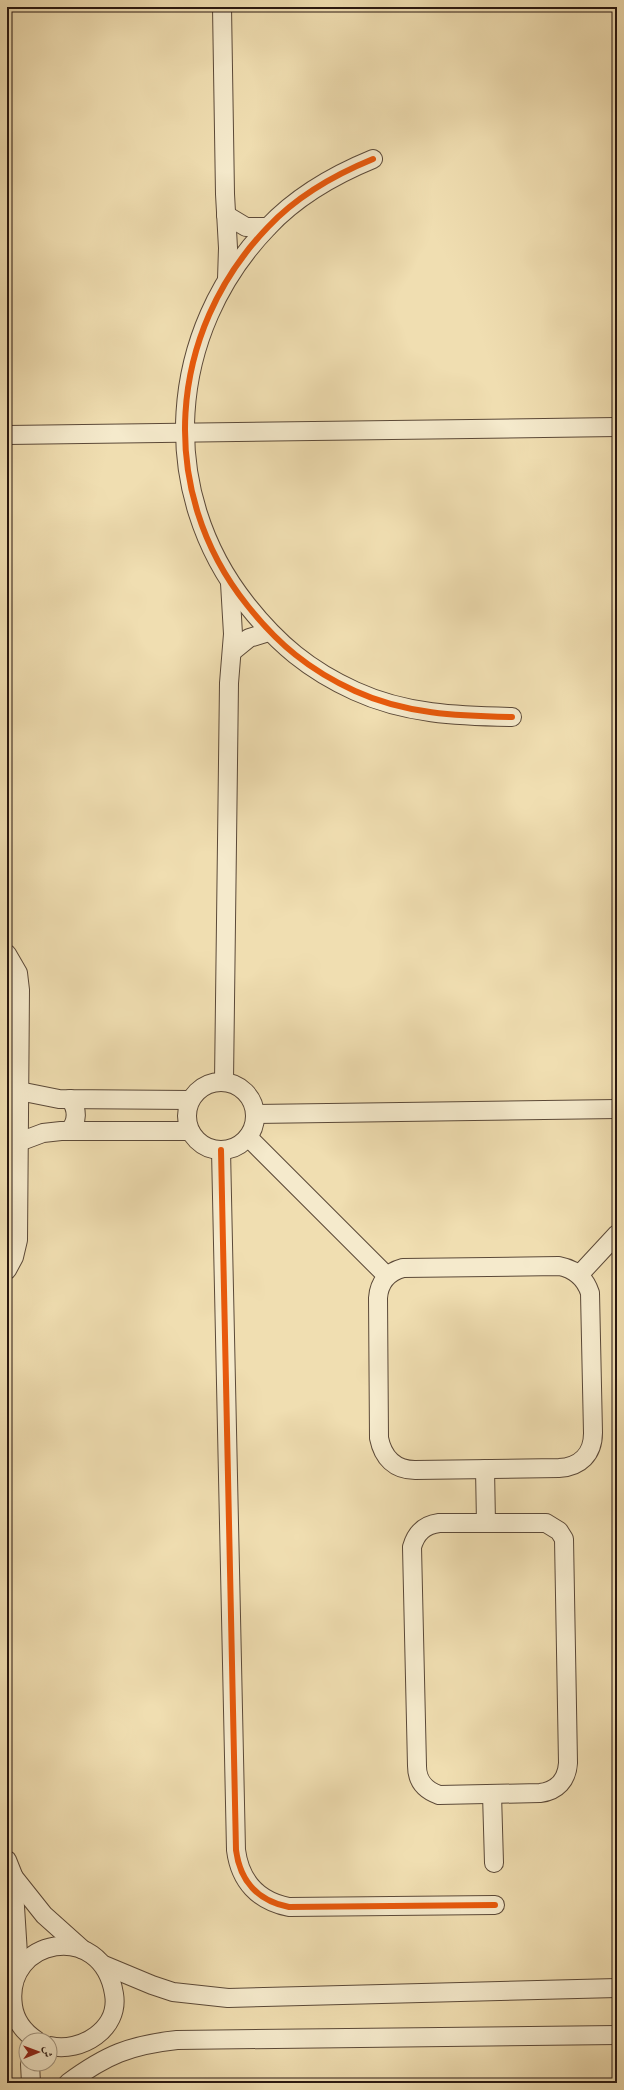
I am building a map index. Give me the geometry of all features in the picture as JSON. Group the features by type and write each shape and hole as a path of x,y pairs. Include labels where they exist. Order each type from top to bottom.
{"street":[{"path":"222,7 228,248 227,280"},
{"path":"373,159 324,182 302,198 268,227 246,252 227,280 207,319 199,343 188,389 184,432 188,479 193,501 210,547 230,583 269,632 288,649 326,675 355,691 380,701 432,714 512,717"},
{"path":"226,215 246,226 268,227"},
{"path":"7,435 617,427"},
{"path":"224,1081 229,683 233,652 233,617 230,583"},
{"path":"233,652 249,638 269,632"},
{"path":"7,954 15,964 20,982 18,1240 14,1258 7,1270"},
{"path":"224,1081 232,1083 246,1092 254,1106 255,1114 252,1130 248,1137 236,1147 220,1150 206,1147 194,1137 190,1131 187,1115 190,1100 201,1088 208,1084 224,1081"},
{"path":"19,1091 44,1097 70,1099 190,1100"},
{"path":"69,1131 73,1126 76,1115 70,1099"},
{"path":"255,1114 617,1109"},
{"path":"19,1142 43,1133 69,1131 190,1131"},
{"path":"248,1137 387,1276"},
{"path":"220,1150 236,1850 240,1871 245,1880 260,1896 269,1902 289,1907 495,1905"},
{"path":"579,1275 617,1234"},
{"path":"552,1266 566,1268 579,1275 587,1286 591,1300 594,1432 591,1448 582,1461 567,1468 408,1470 393,1464 384,1453 379,1438 378,1298 380,1286 387,1276 403,1268 552,1266"},
{"path":"485,1469 486,1523"},
{"path":"541,1523 551,1525 562,1534 565,1544 568,1763 566,1774 556,1788 545,1793 492,1794 439,1794 427,1789 419,1779 416,1766 411,1553 416,1535 426,1526 438,1524 541,1523"},
{"path":"492,1794 494,1863"},
{"path":"10,1868 44,1915 82,1948 94,1955 104,1965 112,1980 115,1997 112,2014 104,2028 92,2040 76,2047 58,2048"},
{"path":"10,1868 19,1970"},
{"path":"26,2032 20,2025 13,2004 14,1983 19,1970 28,1959 40,1950 61,1946 82,1948"},
{"path":"104,1965 173,1992 228,1998 617,1988"},
{"path":"68,2083 103,2059 137,2046 177,2040 617,2035"},
{"path":"92,2040 103,2059"},
{"path":"30,2072 31,2083"}],"cycle path":[{"path":"373,159 330,179 304,196 279,216 268,227 234,269 209,314 193,363 186,413 187,463 198,513 218,560 247,605 270,632 295,655 309,665 338,683 374,699 393,705 451,714 512,717"},
{"path":"221,1150 236,1850 238,1861 246,1880 252,1888 268,1900 289,1907 495,1905"}]}
